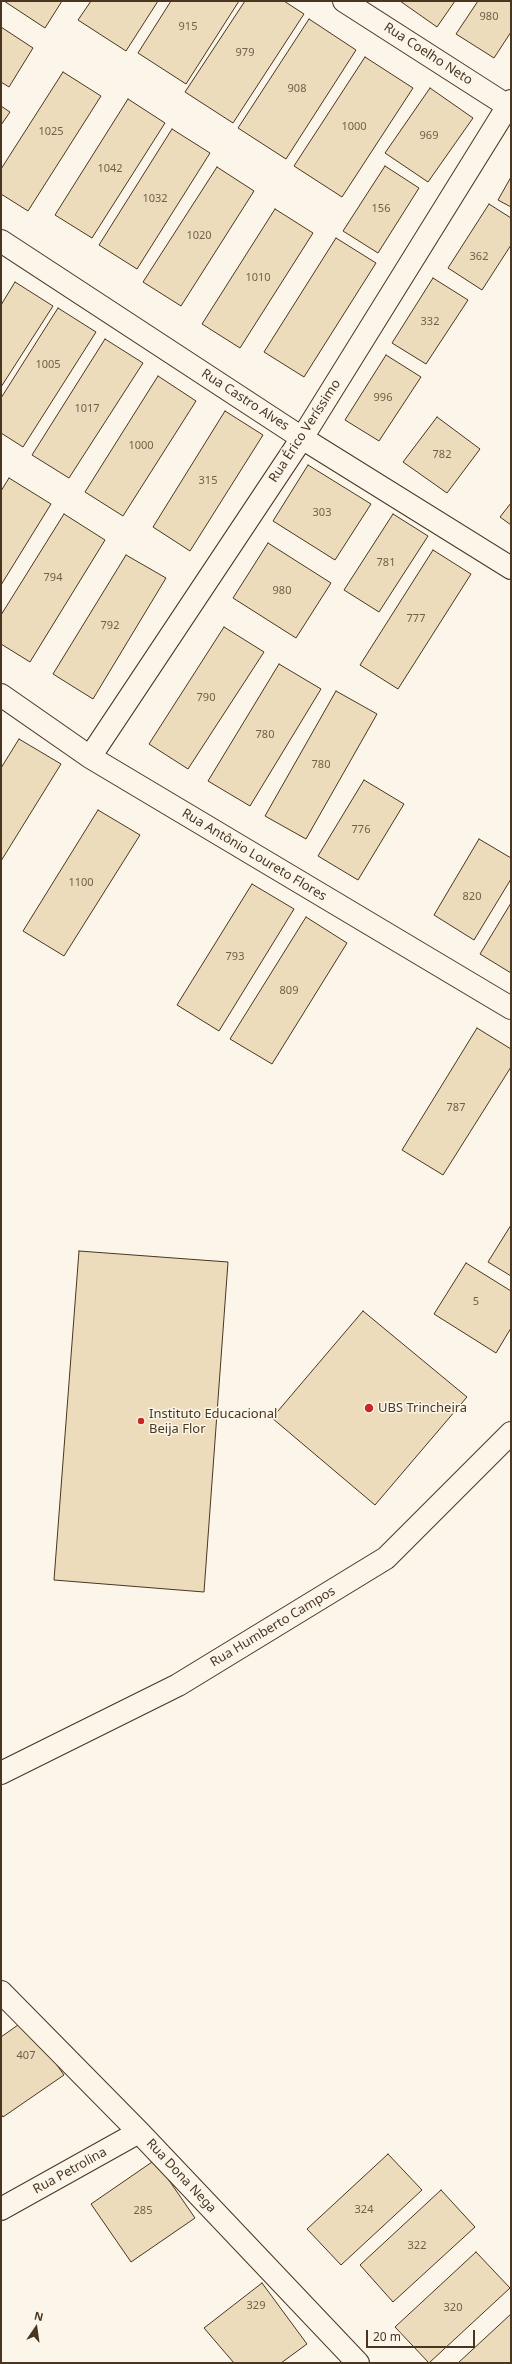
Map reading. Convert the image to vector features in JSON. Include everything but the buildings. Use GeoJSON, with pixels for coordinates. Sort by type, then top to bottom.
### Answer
{"type":"FeatureCollection","features":[{"type":"Feature","properties":{"kind":"street","name":"Rua Coelho Neto"},"geometry":{"type":"LineString","coordinates":[[344,1],[510,105]]}},
{"type":"Feature","properties":{"kind":"street","name":"Rua Érico Veríssimo"},"geometry":{"type":"LineString","coordinates":[[90,757],[302,438],[510,105]]}},
{"type":"Feature","properties":{"kind":"street","name":"Rua Castro Alves"},"geometry":{"type":"LineString","coordinates":[[1,241],[302,438],[511,568]]}},
{"type":"Feature","properties":{"kind":"street","name":"Rua Antônio Loureto Flores"},"geometry":{"type":"LineString","coordinates":[[1,695],[90,757],[511,1008]]}},
{"type":"Feature","properties":{"kind":"street","name":"Rua Humberto Campos"},"geometry":{"type":"LineString","coordinates":[[1,1773],[178,1685],[386,1558],[511,1434]]}},
{"type":"Feature","properties":{"kind":"street","name":"Rua Dona Nega"},"geometry":{"type":"LineString","coordinates":[[1,1992],[139,2132],[358,2363]]}},
{"type":"Feature","properties":{"kind":"street","name":"Rua Petrolina"},"geometry":{"type":"LineString","coordinates":[[1,2209],[139,2132]]}},
{"type":"Feature","properties":{"kind":"place","name":"UBS Trincheira"},"geometry":{"type":"Point","coordinates":[369,1408]}},
{"type":"Feature","properties":{"kind":"place","name":"Instituto Educacional Beija Flor"},"geometry":{"type":"Point","coordinates":[141,1421]}}]}
